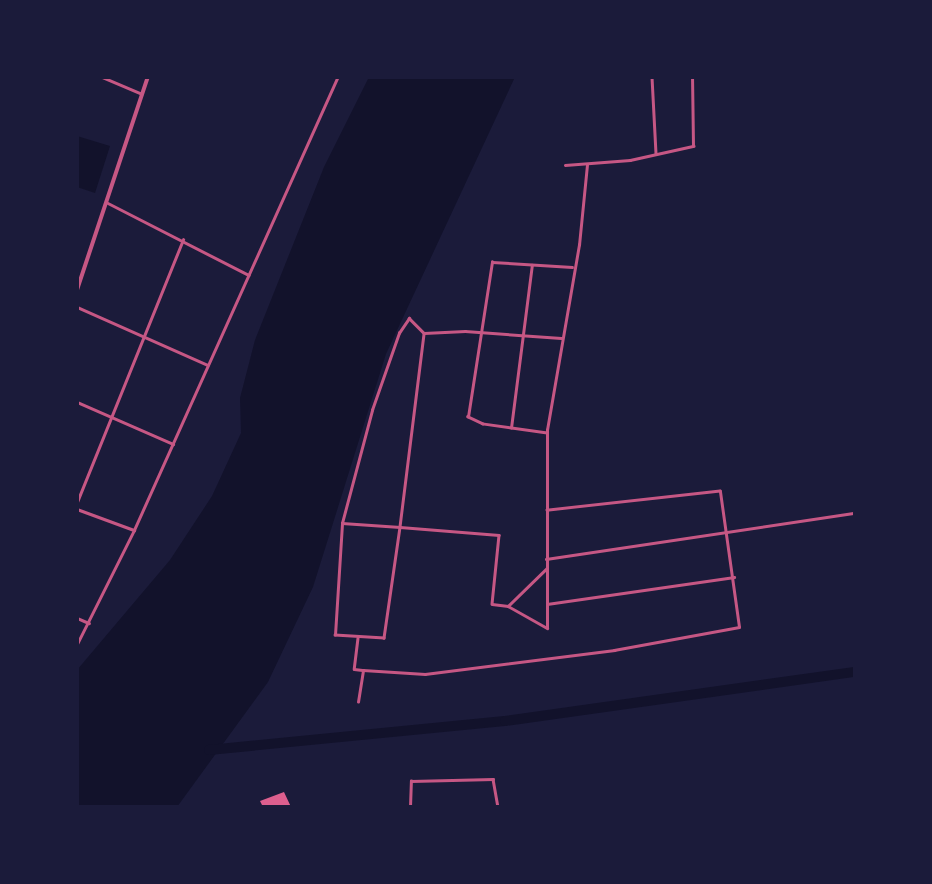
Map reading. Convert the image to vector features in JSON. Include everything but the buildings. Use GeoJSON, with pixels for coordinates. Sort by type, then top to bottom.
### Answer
{"type":"FeatureCollection","features":[{"type":"Feature","properties":{"kind":"street"},"geometry":{"type":"LineString","coordinates":[[102,77],[142,94]]}},
{"type":"Feature","properties":{"kind":"street"},"geometry":{"type":"LineString","coordinates":[[77,289],[148,77]]}},
{"type":"Feature","properties":{"kind":"street"},"geometry":{"type":"LineString","coordinates":[[77,644],[134,530],[338,77]]}},
{"type":"Feature","properties":{"kind":"street"},"geometry":{"type":"LineString","coordinates":[[652,77],[656,154]]}},
{"type":"Feature","properties":{"kind":"street"},"geometry":{"type":"LineString","coordinates":[[565,165],[587,165],[693,146],[692,77]]}},
{"type":"Feature","properties":{"kind":"street"},"geometry":{"type":"LineString","coordinates":[[342,523],[499,535],[492,604],[508,606],[547,628],[547,433],[587,165]]}},
{"type":"Feature","properties":{"kind":"street"},"geometry":{"type":"LineString","coordinates":[[108,203],[249,275]]}},
{"type":"Feature","properties":{"kind":"street"},"geometry":{"type":"LineString","coordinates":[[77,502],[183,240]]}},
{"type":"Feature","properties":{"kind":"street"},"geometry":{"type":"LineString","coordinates":[[547,433],[482,424],[468,416],[492,262],[572,267]]}},
{"type":"Feature","properties":{"kind":"street"},"geometry":{"type":"LineString","coordinates":[[510,428],[532,265]]}},
{"type":"Feature","properties":{"kind":"street"},"geometry":{"type":"LineString","coordinates":[[77,307],[208,365]]}},
{"type":"Feature","properties":{"kind":"street"},"geometry":{"type":"LineString","coordinates":[[424,333],[384,638],[335,635],[342,523],[372,410],[399,333],[409,318],[424,333],[481,332],[561,338]]}},
{"type":"Feature","properties":{"kind":"street"},"geometry":{"type":"LineString","coordinates":[[77,402],[173,444]]}},
{"type":"Feature","properties":{"kind":"street"},"geometry":{"type":"LineString","coordinates":[[358,638],[354,669],[425,674],[614,650],[739,626],[720,491],[547,510]]}},
{"type":"Feature","properties":{"kind":"street"},"geometry":{"type":"LineString","coordinates":[[77,509],[134,530]]}},
{"type":"Feature","properties":{"kind":"street"},"geometry":{"type":"LineString","coordinates":[[546,559],[855,513]]}},
{"type":"Feature","properties":{"kind":"street"},"geometry":{"type":"LineString","coordinates":[[508,606],[547,568]]}},
{"type":"Feature","properties":{"kind":"street"},"geometry":{"type":"LineString","coordinates":[[547,604],[734,577]]}},
{"type":"Feature","properties":{"kind":"street"},"geometry":{"type":"LineString","coordinates":[[77,618],[89,623]]}},
{"type":"Feature","properties":{"kind":"street"},"geometry":{"type":"LineString","coordinates":[[358,702],[363,670]]}},
{"type":"Feature","properties":{"kind":"street"},"geometry":{"type":"LineString","coordinates":[[410,807],[411,781],[493,779],[498,807]]}},
{"type":"Feature","properties":{"kind":"shaded area"},"geometry":{"type":"Polygon","coordinates":[[[369,77],[515,77],[386,354],[313,587],[268,682],[177,807],[77,807],[77,670],[170,560],[212,496],[241,433],[240,398],[255,340],[324,167],[369,77]]]}},
{"type":"Feature","properties":{"kind":"shaded area"},"geometry":{"type":"Polygon","coordinates":[[[77,136],[110,146],[95,193],[77,187],[77,136]]]}},
{"type":"Feature","properties":{"kind":"waterway"},"geometry":{"type":"LineString","coordinates":[[209,750],[505,721],[855,672]]}}]}
